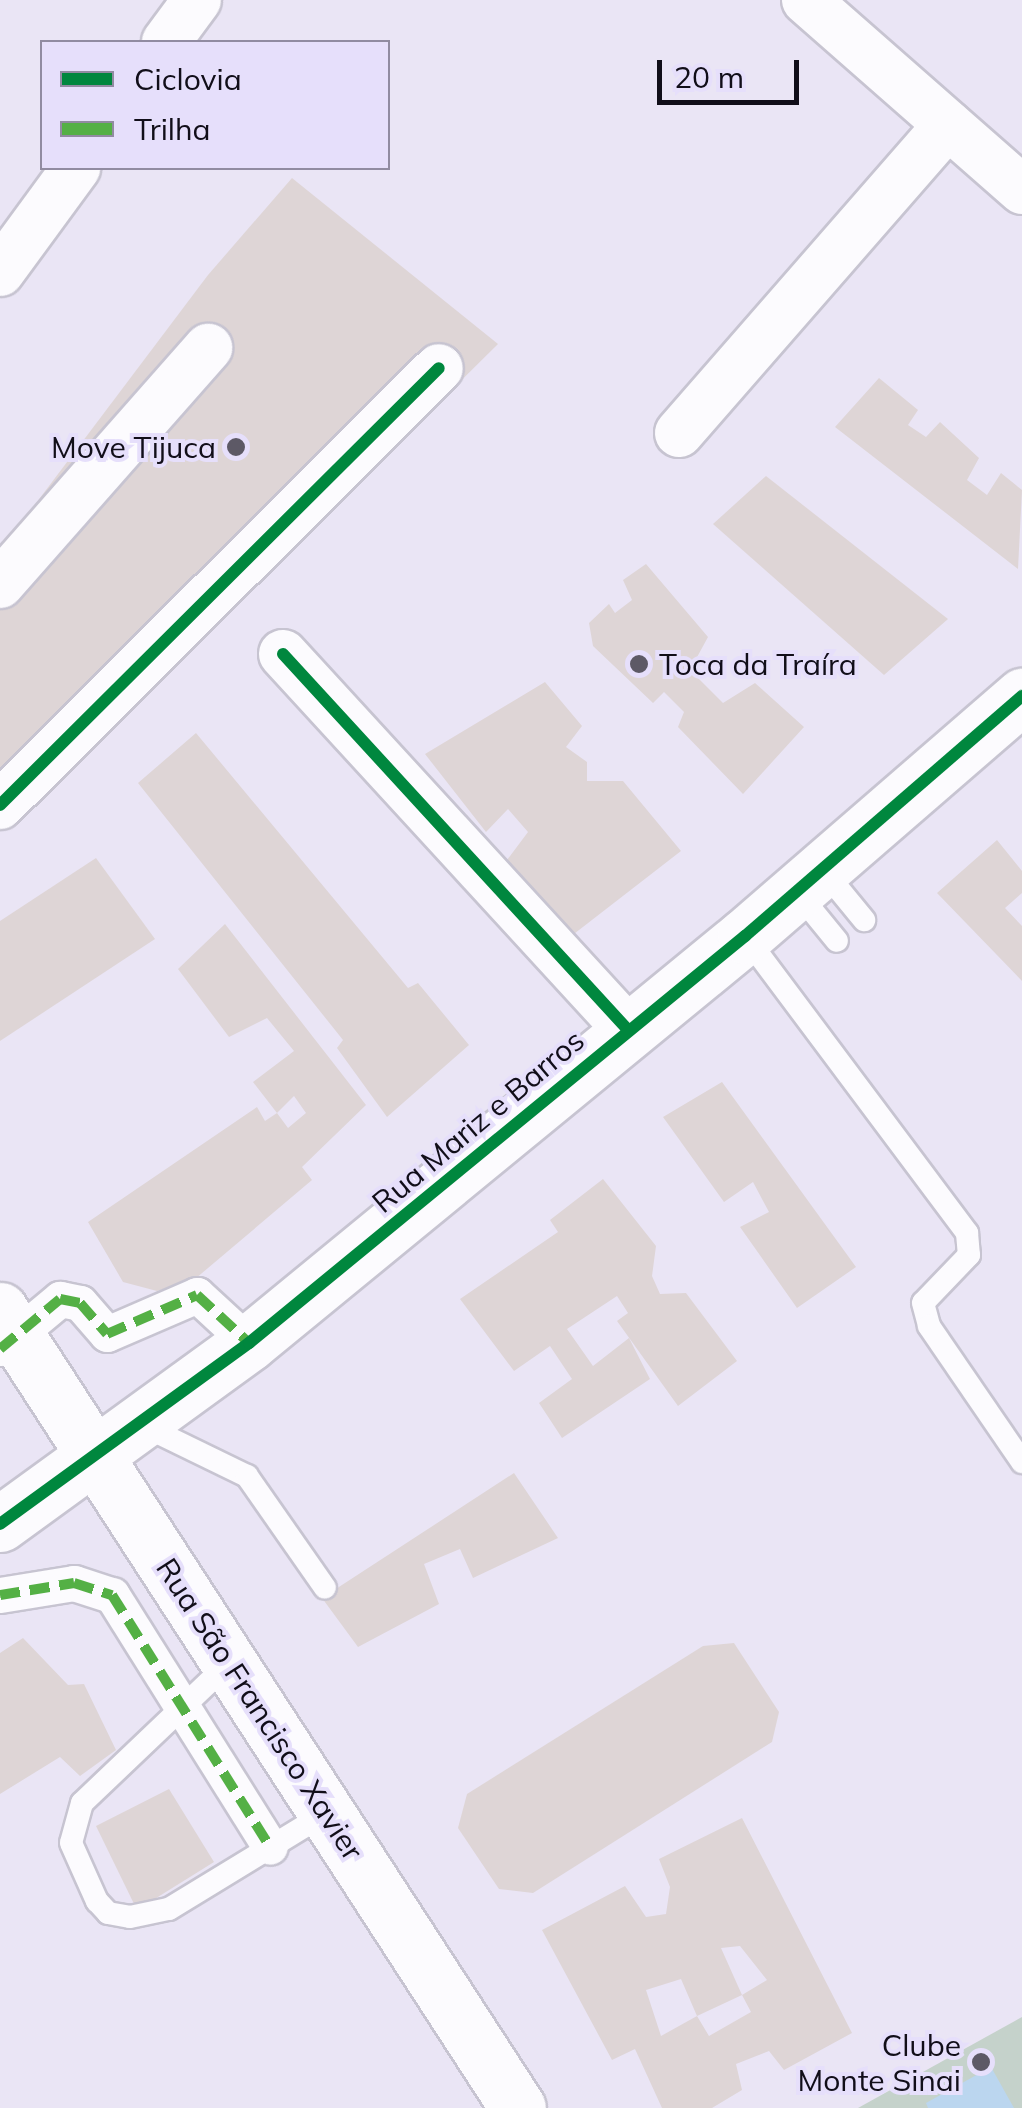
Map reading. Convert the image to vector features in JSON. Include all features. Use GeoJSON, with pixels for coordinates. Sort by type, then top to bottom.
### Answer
{"type":"FeatureCollection","features":[{"type":"Feature","properties":{"kind":"street"},"geometry":{"type":"LineString","coordinates":[[167,40],[197,0]]}},
{"type":"Feature","properties":{"kind":"street"},"geometry":{"type":"LineString","coordinates":[[806,0],[1022,190]]}},
{"type":"Feature","properties":{"kind":"street"},"geometry":{"type":"LineString","coordinates":[[679,434],[948,125]]}},
{"type":"Feature","properties":{"kind":"street"},"geometry":{"type":"LineString","coordinates":[[0,272],[75,170]]}},
{"type":"Feature","properties":{"kind":"street"},"geometry":{"type":"LineString","coordinates":[[0,584],[208,348]]}},
{"type":"Feature","properties":{"kind":"street"},"geometry":{"type":"LineString","coordinates":[[0,805],[439,368]]}},
{"type":"Feature","properties":{"kind":"street"},"geometry":{"type":"LineString","coordinates":[[283,654],[628,1030]]}},
{"type":"Feature","properties":{"kind":"street","name":"Rua Mariz e Barros"},"geometry":{"type":"LineString","coordinates":[[0,1524],[250,1343],[746,936],[1022,696]]}},
{"type":"Feature","properties":{"kind":"street"},"geometry":{"type":"LineString","coordinates":[[6,1332],[60,1299],[80,1303],[108,1334],[197,1294],[250,1343]]}},
{"type":"Feature","properties":{"kind":"street","name":"Rua São Francisco Xavier"},"geometry":{"type":"LineString","coordinates":[[6,1332],[230,1662],[518,2108]]}},
{"type":"Feature","properties":{"kind":"street"},"geometry":{"type":"LineString","coordinates":[[0,1595],[74,1583],[112,1595],[270,1846]]}},
{"type":"Feature","properties":{"kind":"lane"},"geometry":{"type":"LineString","coordinates":[[810,881],[864,920]]}},
{"type":"Feature","properties":{"kind":"lane"},"geometry":{"type":"LineString","coordinates":[[810,881],[837,941]]}},
{"type":"Feature","properties":{"kind":"lane"},"geometry":{"type":"LineString","coordinates":[[746,936],[967,1232],[969,1255],[924,1303],[929,1326],[1022,1462]]}},
{"type":"Feature","properties":{"kind":"lane"},"geometry":{"type":"LineString","coordinates":[[137,1422],[246,1476],[325,1588]]}},
{"type":"Feature","properties":{"kind":"lane"},"geometry":{"type":"LineString","coordinates":[[230,1662],[82,1803],[73,1822],[71,1842],[97,1900],[108,1913],[130,1917],[168,1909],[328,1812]]}},
{"type":"Feature","properties":{"kind":"shaded area","name":"Clube Monte Sinai"},"geometry":{"type":"Polygon","coordinates":[[[1022,2017],[1022,2108],[858,2108],[1022,2017]]]}},
{"type":"Feature","properties":{"kind":"water"},"geometry":{"type":"Polygon","coordinates":[[[991,2067],[1014,2108],[928,2108],[926,2103],[991,2067]]]}},
{"type":"Feature","properties":{"kind":"building","name":"Move Tijuca"},"geometry":{"type":"Polygon","coordinates":[[[292,178],[498,344],[90,748],[0,820],[0,551],[208,275],[292,178]]]}},
{"type":"Feature","properties":{"kind":"building"},"geometry":{"type":"Polygon","coordinates":[[[879,378],[918,410],[908,425],[926,437],[940,422],[979,458],[967,480],[987,495],[1001,473],[1022,490],[1018,569],[835,427],[879,378]]]}},
{"type":"Feature","properties":{"kind":"building"},"geometry":{"type":"Polygon","coordinates":[[[766,476],[948,619],[884,675],[713,524],[766,476]]]}},
{"type":"Feature","properties":{"kind":"building"},"geometry":{"type":"Polygon","coordinates":[[[646,564],[708,637],[690,670],[723,703],[755,683],[804,727],[743,794],[678,727],[684,712],[664,692],[653,703],[593,646],[589,623],[609,604],[615,613],[632,600],[623,580],[646,564]]]}},
{"type":"Feature","properties":{"kind":"building"},"geometry":{"type":"Polygon","coordinates":[[[545,682],[582,726],[566,747],[587,762],[587,781],[623,781],[681,851],[570,937],[507,860],[528,832],[508,809],[486,832],[425,754],[545,682]]]}},
{"type":"Feature","properties":{"kind":"building"},"geometry":{"type":"Polygon","coordinates":[[[196,733],[408,988],[418,983],[469,1045],[387,1117],[337,1048],[343,1040],[138,783],[196,733]]]}},
{"type":"Feature","properties":{"kind":"building"},"geometry":{"type":"Polygon","coordinates":[[[997,840],[1022,871],[1022,893],[1005,908],[1022,926],[1022,981],[937,893],[997,840]]]}},
{"type":"Feature","properties":{"kind":"building"},"geometry":{"type":"Polygon","coordinates":[[[96,858],[155,939],[0,1041],[0,921],[96,858]]]}},
{"type":"Feature","properties":{"kind":"building"},"geometry":{"type":"Polygon","coordinates":[[[225,924],[366,1105],[302,1167],[312,1180],[195,1279],[157,1291],[123,1282],[88,1222],[257,1107],[265,1121],[277,1113],[253,1082],[294,1051],[267,1018],[229,1037],[178,969],[225,924]],[[294,1096],[277,1113],[288,1128],[306,1113],[294,1096]]]}},
{"type":"Feature","properties":{"kind":"building"},"geometry":{"type":"Polygon","coordinates":[[[722,1082],[856,1267],[797,1308],[740,1227],[769,1212],[753,1182],[724,1202],[663,1117],[722,1082]]]}},
{"type":"Feature","properties":{"kind":"building"},"geometry":{"type":"Polygon","coordinates":[[[603,1179],[656,1246],[652,1276],[660,1294],[686,1293],[737,1361],[678,1406],[617,1321],[628,1313],[617,1296],[567,1329],[593,1366],[629,1338],[650,1379],[562,1438],[539,1403],[572,1379],[550,1346],[514,1371],[460,1299],[558,1232],[550,1220],[603,1179]]]}},
{"type":"Feature","properties":{"kind":"building"},"geometry":{"type":"Polygon","coordinates":[[[514,1473],[558,1538],[473,1578],[460,1549],[424,1564],[439,1604],[358,1647],[322,1598],[514,1473]]]}},
{"type":"Feature","properties":{"kind":"building"},"geometry":{"type":"Polygon","coordinates":[[[23,1638],[68,1685],[84,1684],[116,1750],[80,1776],[60,1757],[0,1794],[0,1653],[23,1638]]]}},
{"type":"Feature","properties":{"kind":"building"},"geometry":{"type":"Polygon","coordinates":[[[734,1643],[779,1712],[772,1742],[533,1893],[499,1889],[458,1828],[467,1794],[703,1646],[734,1643]]]}},
{"type":"Feature","properties":{"kind":"building"},"geometry":{"type":"Polygon","coordinates":[[[169,1789],[214,1862],[137,1910],[96,1826],[169,1789]]]}},
{"type":"Feature","properties":{"kind":"building"},"geometry":{"type":"Polygon","coordinates":[[[742,1818],[852,2033],[784,2070],[769,2051],[736,2064],[742,2090],[712,2108],[662,2108],[635,2049],[612,2060],[542,1930],[625,1886],[646,1917],[666,1914],[670,1887],[659,1859],[742,1818]],[[740,1946],[721,1948],[742,1995],[767,1980],[740,1946]],[[681,1979],[646,1990],[661,2036],[697,2016],[681,1979]],[[742,1995],[697,2016],[709,2036],[751,2012],[742,1995]]]}},
{"type":"Feature","properties":{"kind":"marked path"},"geometry":{"type":"LineString","coordinates":[[0,1349],[60,1299],[80,1303],[107,1334],[197,1295],[249,1343]]}},
{"type":"Feature","properties":{"kind":"marked path"},"geometry":{"type":"LineString","coordinates":[[0,1595],[74,1583],[112,1595],[270,1847]]}},
{"type":"Feature","properties":{"kind":"cycle path"},"geometry":{"type":"LineString","coordinates":[[0,805],[439,368]]}},
{"type":"Feature","properties":{"kind":"cycle path"},"geometry":{"type":"LineString","coordinates":[[283,654],[628,1030]]}},
{"type":"Feature","properties":{"kind":"cycle path"},"geometry":{"type":"LineString","coordinates":[[0,1524],[249,1343],[745,936],[1022,696]]}},
{"type":"Feature","properties":{"kind":"place","name":"Move Tijuca"},"geometry":{"type":"Point","coordinates":[236,447]}},
{"type":"Feature","properties":{"kind":"place","name":"Toca da Traíra"},"geometry":{"type":"Point","coordinates":[639,664]}},
{"type":"Feature","properties":{"kind":"place","name":"Clube Monte Sinai"},"geometry":{"type":"Point","coordinates":[981,2062]}}]}
